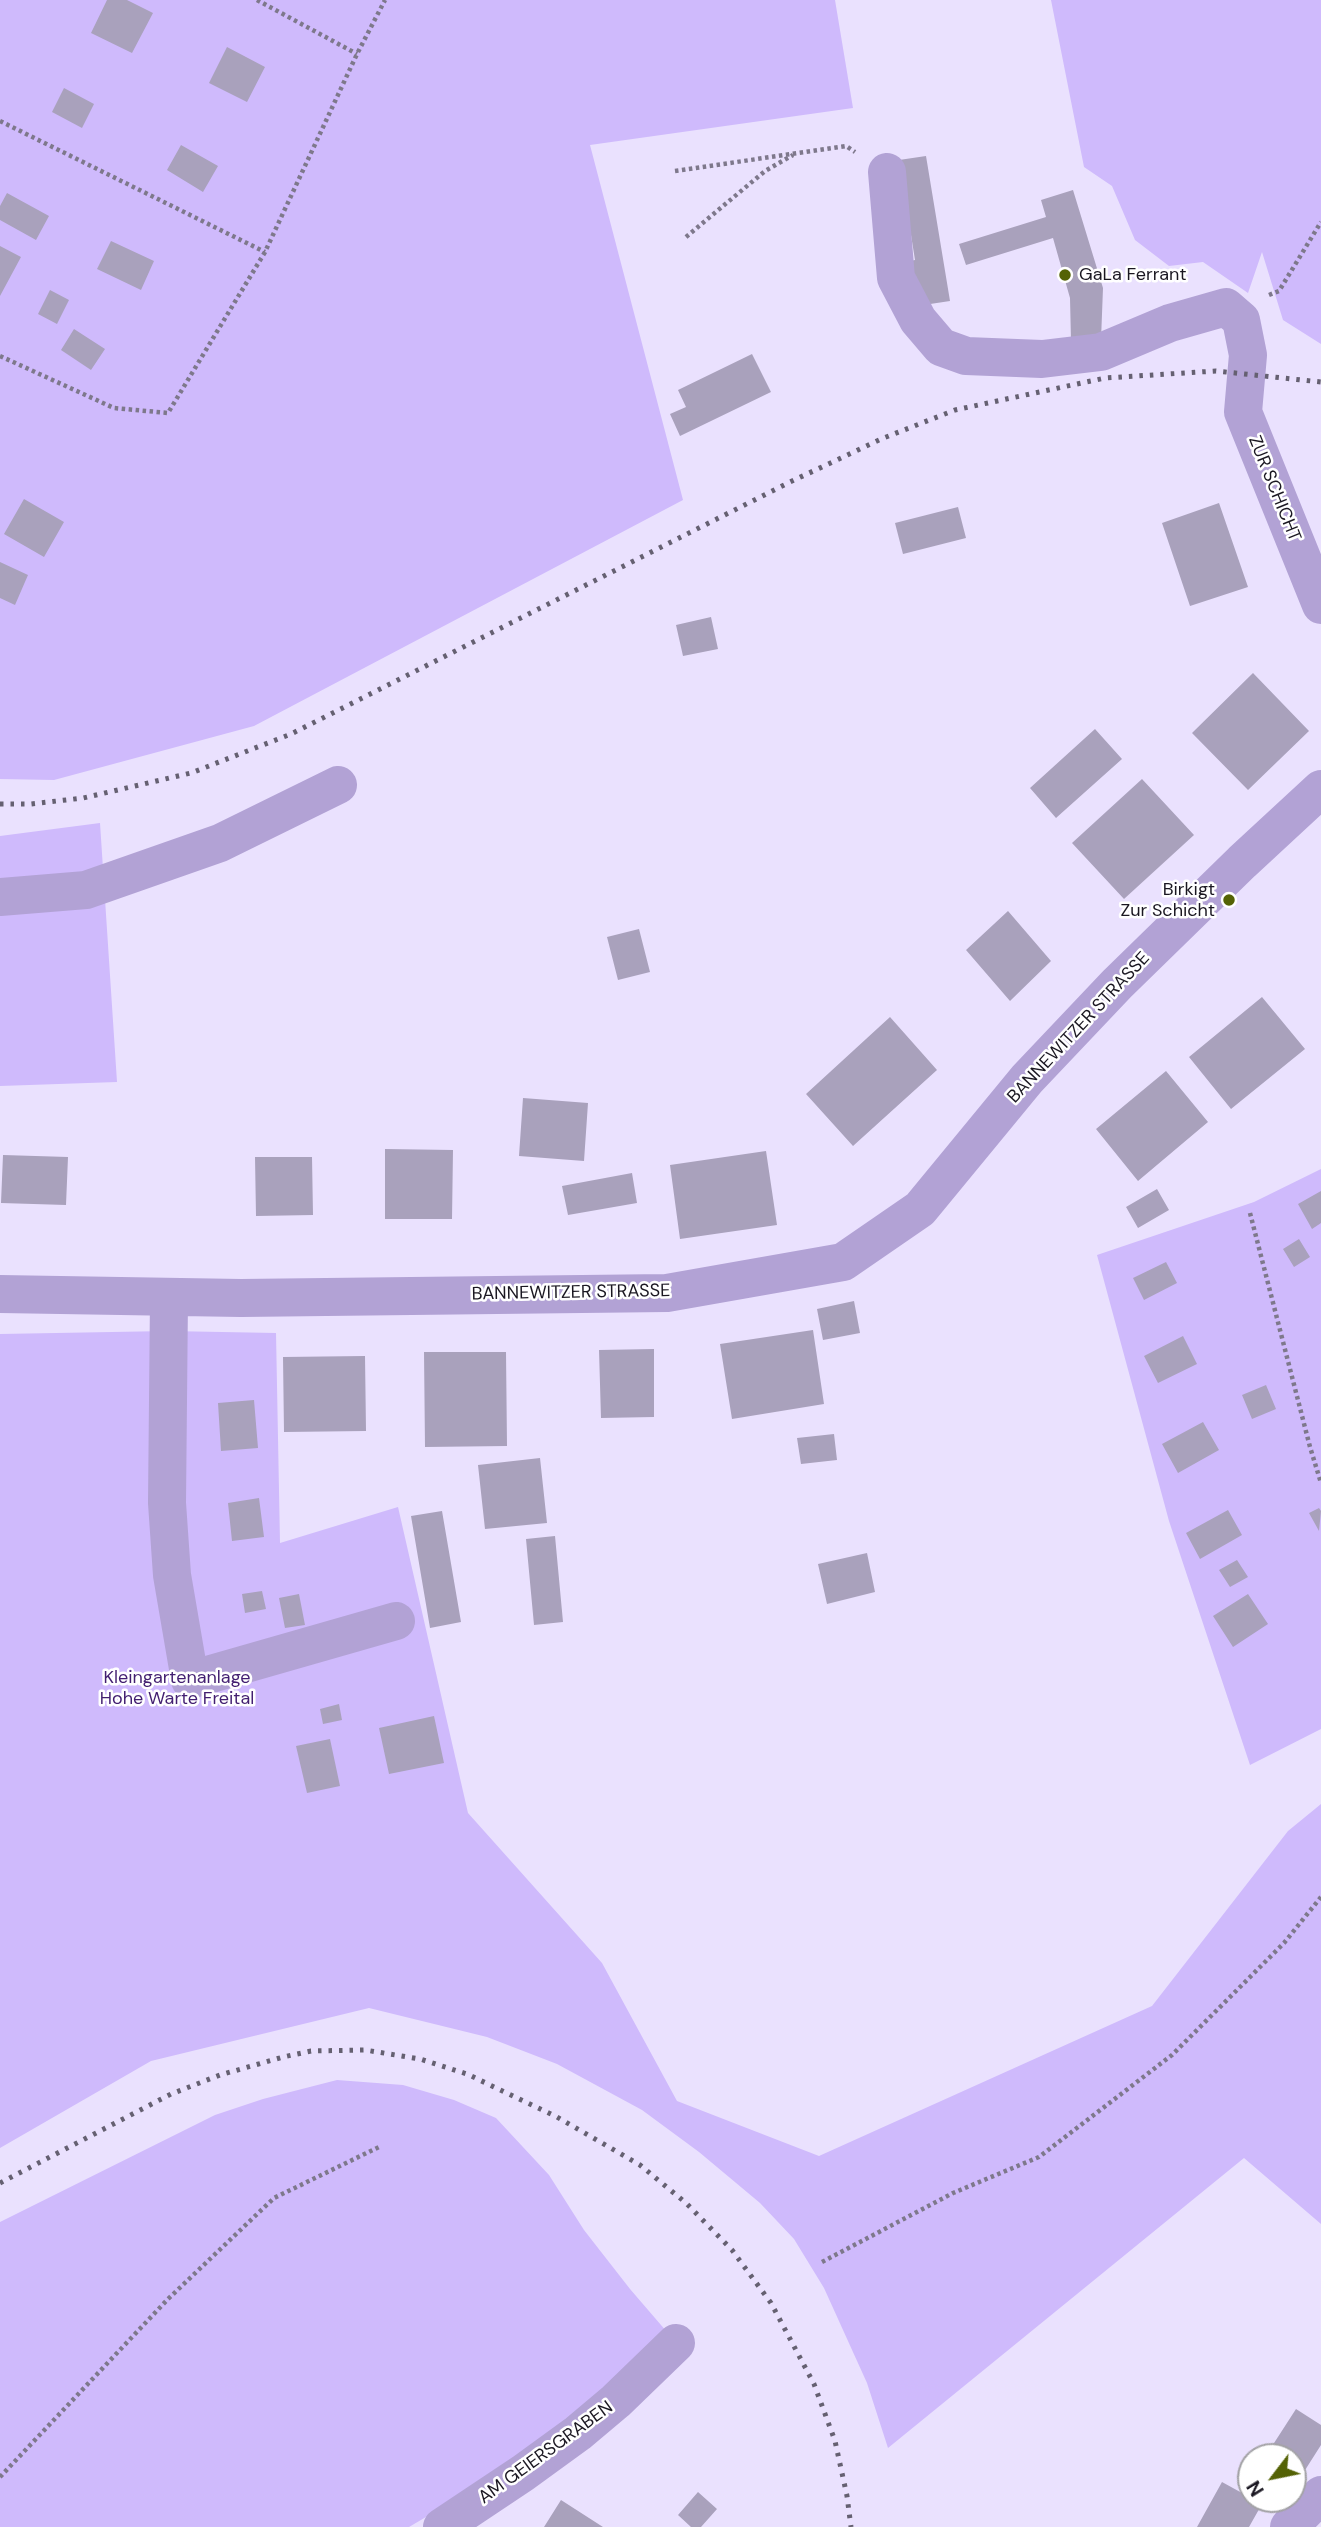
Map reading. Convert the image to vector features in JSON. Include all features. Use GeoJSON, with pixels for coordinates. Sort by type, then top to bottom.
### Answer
{"type":"FeatureCollection","features":[{"type":"Feature","properties":{"kind":"street"},"geometry":{"type":"LineString","coordinates":[[887,172],[896,278],[918,320],[941,347],[966,356],[1042,359],[1101,352],[1170,323],[1226,307],[1241,320]]}},
{"type":"Feature","properties":{"kind":"street","name":"ZUR SCHICHT"},"geometry":{"type":"LineString","coordinates":[[1241,320],[1248,355],[1243,412],[1321,605]]}},
{"type":"Feature","properties":{"kind":"street"},"geometry":{"type":"LineString","coordinates":[[0,897],[86,890],[220,843],[338,785]]}},
{"type":"Feature","properties":{"kind":"street","name":"BANNEWITZER STRASSE"},"geometry":{"type":"LineString","coordinates":[[0,1294],[169,1298],[667,1293],[843,1262],[920,1209],[1027,1079],[1108,994],[1233,869],[1321,789]]}},
{"type":"Feature","properties":{"kind":"street"},"geometry":{"type":"LineString","coordinates":[[169,1298],[167,1503],[172,1575],[190,1680],[396,1621]]}},
{"type":"Feature","properties":{"kind":"street","name":"AM GEIERSGRABEN"},"geometry":{"type":"LineString","coordinates":[[442,2527],[578,2433],[616,2402],[676,2343]]}},
{"type":"Feature","properties":{"kind":"street"},"geometry":{"type":"LineString","coordinates":[[1289,2527],[1321,2495]]}},
{"type":"Feature","properties":{"kind":"path"},"geometry":{"type":"LineString","coordinates":[[257,0],[357,54]]}},
{"type":"Feature","properties":{"kind":"path"},"geometry":{"type":"LineString","coordinates":[[0,356],[114,408],[169,413],[265,252],[357,54],[386,0]]}},
{"type":"Feature","properties":{"kind":"path"},"geometry":{"type":"LineString","coordinates":[[0,121],[265,252]]}},
{"type":"Feature","properties":{"kind":"path"},"geometry":{"type":"LineString","coordinates":[[674,171],[846,146],[887,172]]}},
{"type":"Feature","properties":{"kind":"path"},"geometry":{"type":"LineString","coordinates":[[685,237],[765,171],[797,153]]}},
{"type":"Feature","properties":{"kind":"path"},"geometry":{"type":"LineString","coordinates":[[1241,320],[1250,303],[1279,291],[1321,222]]}},
{"type":"Feature","properties":{"kind":"path"},"geometry":{"type":"LineString","coordinates":[[1250,1213],[1321,1483]]}},
{"type":"Feature","properties":{"kind":"path"},"geometry":{"type":"LineString","coordinates":[[822,2262],[953,2193],[1039,2157],[1171,2055],[1284,1943],[1321,1897]]}},
{"type":"Feature","properties":{"kind":"path"},"geometry":{"type":"LineString","coordinates":[[0,2477],[168,2300],[274,2198],[381,2146]]}},
{"type":"Feature","properties":{"kind":"green space"},"geometry":{"type":"Polygon","coordinates":[[[0,0],[835,0],[853,108],[590,145],[683,500],[254,726],[54,780],[0,779],[0,0]]]}},
{"type":"Feature","properties":{"kind":"green space"},"geometry":{"type":"Polygon","coordinates":[[[1051,0],[1321,0],[1321,344],[1283,320],[1262,252],[1248,293],[1203,262],[1169,266],[1135,240],[1112,186],[1084,167],[1051,0]]]}},
{"type":"Feature","properties":{"kind":"green space"},"geometry":{"type":"Polygon","coordinates":[[[100,823],[117,1082],[0,1086],[0,836],[100,823]]]}},
{"type":"Feature","properties":{"kind":"green space"},"geometry":{"type":"Polygon","coordinates":[[[1321,1169],[1321,1729],[1250,1765],[1169,1521],[1097,1255],[1254,1202],[1321,1169]]]}},
{"type":"Feature","properties":{"kind":"green space","name":"Kleingartenanlage Hohe Warte Freital"},"geometry":{"type":"Polygon","coordinates":[[[168,1331],[276,1333],[280,1543],[398,1507],[468,1813],[602,1963],[677,2101],[819,2156],[1152,2006],[1288,1831],[1321,1804],[1321,2224],[1244,2158],[888,2448],[867,2383],[824,2288],[794,2239],[760,2203],[699,2152],[642,2110],[557,2064],[487,2037],[369,2008],[151,2061],[0,2148],[0,1334],[168,1331]]]}},
{"type":"Feature","properties":{"kind":"green space"},"geometry":{"type":"Polygon","coordinates":[[[337,2080],[403,2085],[454,2100],[496,2118],[549,2175],[584,2230],[667,2332],[535,2453],[409,2527],[0,2527],[0,2222],[215,2115],[263,2099],[337,2080]]]}},
{"type":"Feature","properties":{"kind":"building"},"geometry":{"type":"Polygon","coordinates":[[[107,0],[127,0],[153,13],[132,53],[91,33],[107,0]]]}},
{"type":"Feature","properties":{"kind":"building"},"geometry":{"type":"Polygon","coordinates":[[[227,47],[265,67],[247,102],[209,83],[227,47]]]}},
{"type":"Feature","properties":{"kind":"building"},"geometry":{"type":"Polygon","coordinates":[[[64,88],[94,104],[82,128],[52,112],[64,88]]]}},
{"type":"Feature","properties":{"kind":"building"},"geometry":{"type":"Polygon","coordinates":[[[181,145],[218,166],[203,192],[167,170],[181,145]]]}},
{"type":"Feature","properties":{"kind":"building"},"geometry":{"type":"Polygon","coordinates":[[[926,156],[950,301],[917,306],[910,261],[915,260],[899,160],[926,156]]]}},
{"type":"Feature","properties":{"kind":"building"},"geometry":{"type":"Polygon","coordinates":[[[1073,190],[1103,288],[1101,340],[1071,341],[1070,298],[1053,238],[966,265],[959,244],[1046,217],[1041,200],[1073,190]]]}},
{"type":"Feature","properties":{"kind":"building"},"geometry":{"type":"Polygon","coordinates":[[[7,193],[49,216],[36,240],[0,220],[0,206],[7,193]]]}},
{"type":"Feature","properties":{"kind":"building"},"geometry":{"type":"Polygon","coordinates":[[[111,241],[154,261],[141,290],[97,269],[111,241]]]}},
{"type":"Feature","properties":{"kind":"building"},"geometry":{"type":"Polygon","coordinates":[[[0,246],[21,257],[0,296],[0,246]]]}},
{"type":"Feature","properties":{"kind":"building"},"geometry":{"type":"Polygon","coordinates":[[[50,290],[69,300],[57,324],[38,314],[50,290]]]}},
{"type":"Feature","properties":{"kind":"building"},"geometry":{"type":"Polygon","coordinates":[[[74,329],[105,349],[91,370],[61,350],[74,329]]]}},
{"type":"Feature","properties":{"kind":"building"},"geometry":{"type":"Polygon","coordinates":[[[752,354],[771,392],[680,436],[670,414],[686,407],[678,390],[752,354]]]}},
{"type":"Feature","properties":{"kind":"building"},"geometry":{"type":"Polygon","coordinates":[[[24,499],[64,522],[44,557],[4,534],[24,499]]]}},
{"type":"Feature","properties":{"kind":"building"},"geometry":{"type":"Polygon","coordinates":[[[1219,503],[1248,587],[1190,606],[1162,523],[1219,503]]]}},
{"type":"Feature","properties":{"kind":"building"},"geometry":{"type":"Polygon","coordinates":[[[958,507],[966,538],[903,554],[895,523],[958,507]]]}},
{"type":"Feature","properties":{"kind":"building"},"geometry":{"type":"Polygon","coordinates":[[[0,562],[28,575],[15,605],[0,598],[0,562]]]}},
{"type":"Feature","properties":{"kind":"building"},"geometry":{"type":"Polygon","coordinates":[[[711,617],[718,649],[683,656],[676,625],[711,617]]]}},
{"type":"Feature","properties":{"kind":"building"},"geometry":{"type":"Polygon","coordinates":[[[1253,673],[1309,731],[1248,790],[1192,733],[1253,673]]]}},
{"type":"Feature","properties":{"kind":"building"},"geometry":{"type":"Polygon","coordinates":[[[1095,729],[1122,759],[1056,818],[1030,788],[1095,729]]]}},
{"type":"Feature","properties":{"kind":"building"},"geometry":{"type":"Polygon","coordinates":[[[1142,779],[1194,835],[1124,899],[1072,843],[1142,779]]]}},
{"type":"Feature","properties":{"kind":"building"},"geometry":{"type":"Polygon","coordinates":[[[1008,911],[1051,961],[1010,1001],[966,950],[1008,911]]]}},
{"type":"Feature","properties":{"kind":"building"},"geometry":{"type":"Polygon","coordinates":[[[639,929],[650,972],[618,980],[607,937],[639,929]]]}},
{"type":"Feature","properties":{"kind":"building"},"geometry":{"type":"Polygon","coordinates":[[[1262,997],[1305,1049],[1231,1109],[1189,1057],[1262,997]]]}},
{"type":"Feature","properties":{"kind":"building"},"geometry":{"type":"Polygon","coordinates":[[[890,1017],[937,1070],[853,1146],[806,1094],[890,1017]]]}},
{"type":"Feature","properties":{"kind":"building"},"geometry":{"type":"Polygon","coordinates":[[[1166,1071],[1208,1122],[1138,1181],[1096,1129],[1166,1071]]]}},
{"type":"Feature","properties":{"kind":"building"},"geometry":{"type":"Polygon","coordinates":[[[523,1098],[588,1103],[584,1161],[519,1156],[523,1098]]]}},
{"type":"Feature","properties":{"kind":"building"},"geometry":{"type":"Polygon","coordinates":[[[385,1149],[453,1150],[452,1219],[385,1219],[385,1149]]]}},
{"type":"Feature","properties":{"kind":"building"},"geometry":{"type":"Polygon","coordinates":[[[766,1151],[777,1225],[680,1239],[670,1165],[766,1151]]]}},
{"type":"Feature","properties":{"kind":"building"},"geometry":{"type":"Polygon","coordinates":[[[3,1155],[68,1157],[66,1205],[1,1203],[3,1155]]]}},
{"type":"Feature","properties":{"kind":"building"},"geometry":{"type":"Polygon","coordinates":[[[255,1157],[312,1157],[313,1215],[256,1216],[255,1157]]]}},
{"type":"Feature","properties":{"kind":"building"},"geometry":{"type":"Polygon","coordinates":[[[632,1173],[637,1203],[568,1215],[562,1186],[632,1173]]]}},
{"type":"Feature","properties":{"kind":"building"},"geometry":{"type":"Polygon","coordinates":[[[1157,1189],[1169,1210],[1138,1228],[1126,1207],[1157,1189]]]}},
{"type":"Feature","properties":{"kind":"building"},"geometry":{"type":"Polygon","coordinates":[[[1321,1191],[1321,1223],[1312,1229],[1298,1204],[1321,1191]]]}},
{"type":"Feature","properties":{"kind":"building"},"geometry":{"type":"Polygon","coordinates":[[[1299,1239],[1310,1257],[1294,1267],[1283,1249],[1299,1239]]]}},
{"type":"Feature","properties":{"kind":"building"},"geometry":{"type":"Polygon","coordinates":[[[1166,1262],[1177,1283],[1144,1300],[1133,1278],[1166,1262]]]}},
{"type":"Feature","properties":{"kind":"building"},"geometry":{"type":"Polygon","coordinates":[[[854,1301],[860,1333],[823,1340],[817,1309],[854,1301]]]}},
{"type":"Feature","properties":{"kind":"building"},"geometry":{"type":"Polygon","coordinates":[[[813,1330],[824,1404],[732,1419],[720,1344],[813,1330]]]}},
{"type":"Feature","properties":{"kind":"building"},"geometry":{"type":"Polygon","coordinates":[[[1183,1336],[1197,1364],[1158,1383],[1144,1356],[1183,1336]]]}},
{"type":"Feature","properties":{"kind":"building"},"geometry":{"type":"Polygon","coordinates":[[[654,1349],[654,1417],[601,1418],[599,1350],[654,1349]]]}},
{"type":"Feature","properties":{"kind":"building"},"geometry":{"type":"Polygon","coordinates":[[[424,1352],[506,1352],[507,1446],[425,1447],[424,1352]]]}},
{"type":"Feature","properties":{"kind":"building"},"geometry":{"type":"Polygon","coordinates":[[[365,1356],[366,1431],[284,1432],[283,1357],[365,1356]]]}},
{"type":"Feature","properties":{"kind":"building"},"geometry":{"type":"Polygon","coordinates":[[[1266,1385],[1276,1409],[1252,1419],[1242,1395],[1266,1385]]]}},
{"type":"Feature","properties":{"kind":"building"},"geometry":{"type":"Polygon","coordinates":[[[254,1400],[258,1448],[221,1451],[218,1403],[254,1400]]]}},
{"type":"Feature","properties":{"kind":"building"},"geometry":{"type":"Polygon","coordinates":[[[1203,1422],[1219,1450],[1178,1473],[1162,1444],[1203,1422]]]}},
{"type":"Feature","properties":{"kind":"building"},"geometry":{"type":"Polygon","coordinates":[[[834,1434],[837,1460],[801,1464],[797,1438],[834,1434]]]}},
{"type":"Feature","properties":{"kind":"building"},"geometry":{"type":"Polygon","coordinates":[[[540,1458],[547,1523],[485,1529],[478,1465],[540,1458]]]}},
{"type":"Feature","properties":{"kind":"building"},"geometry":{"type":"Polygon","coordinates":[[[259,1498],[264,1537],[232,1541],[228,1503],[259,1498]]]}},
{"type":"Feature","properties":{"kind":"building"},"geometry":{"type":"Polygon","coordinates":[[[1319,1508],[1321,1511],[1319,1531],[1309,1513],[1319,1508]]]}},
{"type":"Feature","properties":{"kind":"building"},"geometry":{"type":"Polygon","coordinates":[[[1228,1510],[1242,1535],[1200,1559],[1186,1533],[1228,1510]]]}},
{"type":"Feature","properties":{"kind":"building"},"geometry":{"type":"Polygon","coordinates":[[[442,1511],[461,1622],[430,1628],[411,1516],[442,1511]]]}},
{"type":"Feature","properties":{"kind":"building"},"geometry":{"type":"Polygon","coordinates":[[[555,1536],[563,1622],[534,1625],[526,1539],[555,1536]]]}},
{"type":"Feature","properties":{"kind":"building"},"geometry":{"type":"Polygon","coordinates":[[[867,1553],[875,1592],[827,1604],[818,1564],[867,1553]]]}},
{"type":"Feature","properties":{"kind":"building"},"geometry":{"type":"Polygon","coordinates":[[[1237,1560],[1248,1577],[1230,1587],[1219,1570],[1237,1560]]]}},
{"type":"Feature","properties":{"kind":"building"},"geometry":{"type":"Polygon","coordinates":[[[262,1591],[266,1609],[245,1613],[242,1594],[262,1591]]]}},
{"type":"Feature","properties":{"kind":"building"},"geometry":{"type":"Polygon","coordinates":[[[299,1594],[305,1625],[285,1628],[279,1598],[299,1594]]]}},
{"type":"Feature","properties":{"kind":"building"},"geometry":{"type":"Polygon","coordinates":[[[1248,1594],[1268,1624],[1233,1647],[1213,1616],[1248,1594]]]}},
{"type":"Feature","properties":{"kind":"building"},"geometry":{"type":"Polygon","coordinates":[[[339,1704],[342,1720],[323,1724],[320,1709],[339,1704]]]}},
{"type":"Feature","properties":{"kind":"building"},"geometry":{"type":"Polygon","coordinates":[[[434,1716],[444,1763],[389,1774],[379,1728],[434,1716]]]}},
{"type":"Feature","properties":{"kind":"building"},"geometry":{"type":"Polygon","coordinates":[[[330,1739],[340,1786],[307,1793],[296,1746],[330,1739]]]}},
{"type":"Feature","properties":{"kind":"building"},"geometry":{"type":"Polygon","coordinates":[[[1296,2409],[1321,2425],[1321,2445],[1307,2467],[1307,2443],[1274,2443],[1296,2409]]]}},
{"type":"Feature","properties":{"kind":"building"},"geometry":{"type":"Polygon","coordinates":[[[1222,2482],[1237,2490],[1237,2513],[1257,2513],[1249,2527],[1197,2527],[1222,2482]]]}},
{"type":"Feature","properties":{"kind":"building"},"geometry":{"type":"Polygon","coordinates":[[[698,2492],[717,2509],[701,2527],[691,2527],[678,2515],[698,2492]]]}},
{"type":"Feature","properties":{"kind":"building"},"geometry":{"type":"Polygon","coordinates":[[[561,2500],[603,2527],[544,2527],[561,2500]]]}},
{"type":"Feature","properties":{"kind":"railway"},"geometry":{"type":"LineString","coordinates":[[0,804],[31,804],[83,798],[191,773],[291,734],[788,483],[881,439],[955,410],[1105,378],[1216,371],[1321,382]]}},
{"type":"Feature","properties":{"kind":"railway"},"geometry":{"type":"LineString","coordinates":[[0,2183],[171,2094],[220,2075],[283,2057],[311,2051],[365,2050],[420,2059],[467,2074],[557,2117],[640,2165],[686,2203],[732,2250],[771,2303],[814,2384],[835,2441],[851,2527]]}},
{"type":"Feature","properties":{"kind":"place","name":"GaLa Ferrant"},"geometry":{"type":"Point","coordinates":[1065,275]}},
{"type":"Feature","properties":{"kind":"place","name":"Birkigt Zur Schicht"},"geometry":{"type":"Point","coordinates":[1229,900]}}]}
